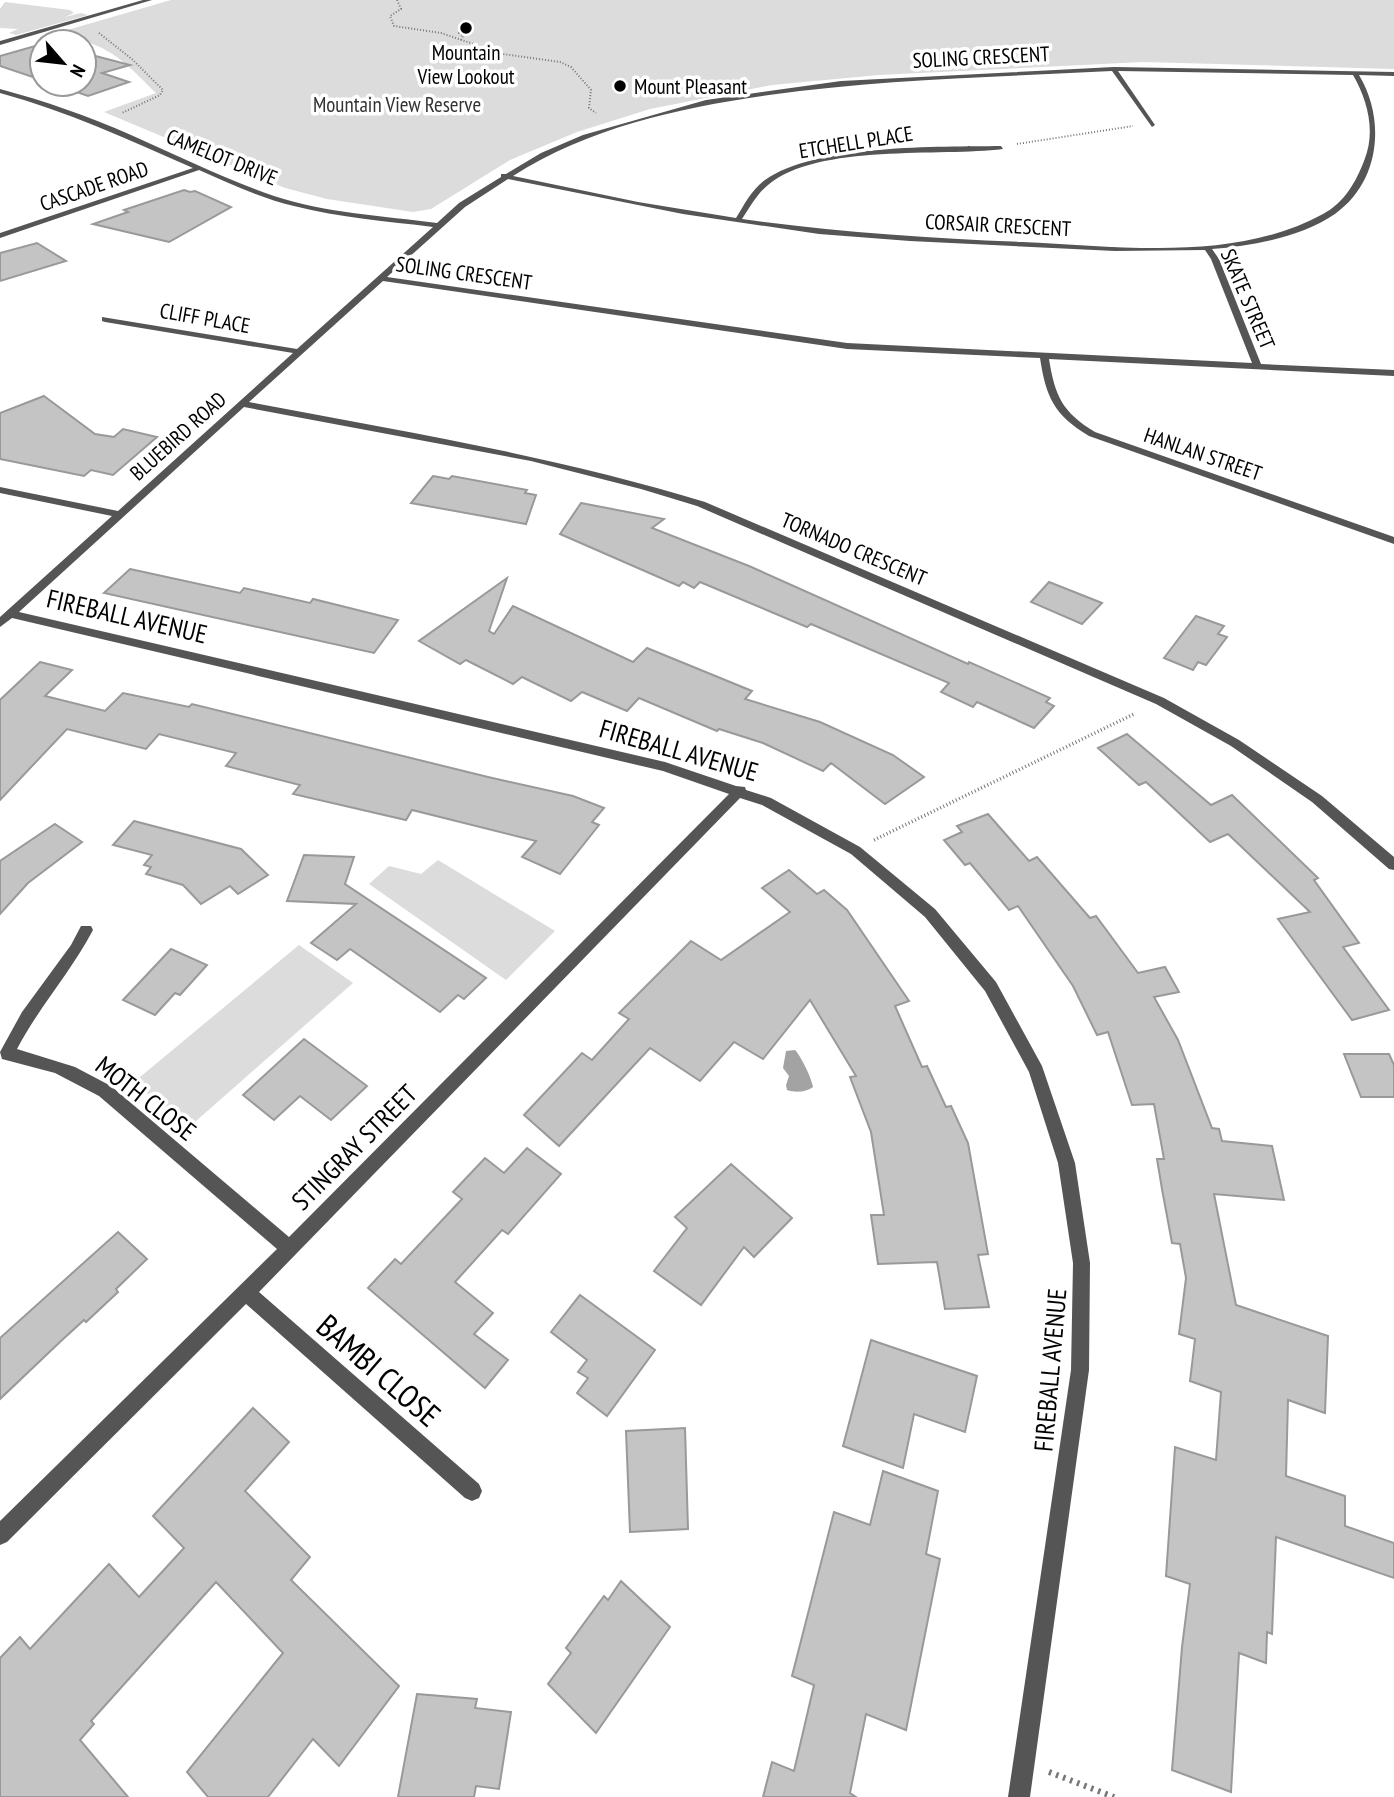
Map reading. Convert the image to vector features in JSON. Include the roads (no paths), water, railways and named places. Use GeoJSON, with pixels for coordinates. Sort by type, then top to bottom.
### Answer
{"type":"FeatureCollection","features":[{"type":"Feature","properties":{"kind":"street"},"geometry":{"type":"LineString","coordinates":[[0,43],[149,0]]}},
{"type":"Feature","properties":{"kind":"street"},"geometry":{"type":"LineString","coordinates":[[1114,69],[1152,125]]}},
{"type":"Feature","properties":{"kind":"street","name":"SOLING CRESCENT"},"geometry":{"type":"LineString","coordinates":[[381,278],[463,205],[504,176],[543,154],[622,124],[706,102],[797,88],[903,78],[1114,69],[1394,74]]}},
{"type":"Feature","properties":{"kind":"street","name":"CORSAIR CRESCENT"},"geometry":{"type":"LineString","coordinates":[[504,176],[616,202],[738,220],[895,238],[1135,249],[1207,247],[1265,238],[1302,227],[1334,211],[1351,196],[1372,153],[1374,140],[1368,97],[1355,73]]}},
{"type":"Feature","properties":{"kind":"street","name":"CAMELOT DRIVE"},"geometry":{"type":"LineString","coordinates":[[0,91],[62,107],[254,191],[316,208],[439,226]]}},
{"type":"Feature","properties":{"kind":"street","name":"ETCHELL PLACE"},"geometry":{"type":"LineString","coordinates":[[738,220],[766,183],[804,166],[897,152],[1001,148]]}},
{"type":"Feature","properties":{"kind":"street","name":"CASCADE ROAD"},"geometry":{"type":"LineString","coordinates":[[0,236],[199,168]]}},
{"type":"Feature","properties":{"kind":"street","name":"SKATE STREET"},"geometry":{"type":"LineString","coordinates":[[1207,247],[1257,365]]}},
{"type":"Feature","properties":{"kind":"street","name":"SOLING CRESCENT"},"geometry":{"type":"LineString","coordinates":[[381,278],[826,344],[1394,373]]}},
{"type":"Feature","properties":{"kind":"street","name":"BLUEBIRD ROAD"},"geometry":{"type":"LineString","coordinates":[[5,619],[381,278]]}},
{"type":"Feature","properties":{"kind":"street","name":"CLIFF PLACE"},"geometry":{"type":"LineString","coordinates":[[105,319],[300,352]]}},
{"type":"Feature","properties":{"kind":"street","name":"HANLAN STREET"},"geometry":{"type":"LineString","coordinates":[[1044,357],[1054,402],[1072,422],[1092,434],[1394,541]]}},
{"type":"Feature","properties":{"kind":"street","name":"TORNADO CRESCENT"},"geometry":{"type":"LineString","coordinates":[[242,404],[559,464],[636,483],[701,504],[1160,701],[1235,743],[1306,792],[1392,859]]}},
{"type":"Feature","properties":{"kind":"street"},"geometry":{"type":"LineString","coordinates":[[0,490],[120,514]]}},
{"type":"Feature","properties":{"kind":"street","name":"FIREBALL AVENUE"},"geometry":{"type":"LineString","coordinates":[[5,619],[665,767],[740,790],[796,816],[853,850],[895,882],[931,915],[972,961],[994,991],[1034,1062],[1047,1095],[1070,1171],[1083,1256],[1084,1328],[1080,1370],[1019,1797]]}},
{"type":"Feature","properties":{"kind":"street","name":"STINGRAY STREET"},"geometry":{"type":"LineString","coordinates":[[0,1535],[246,1292],[740,790]]}},
{"type":"Feature","properties":{"kind":"street","name":"MOTH CLOSE"},"geometry":{"type":"LineString","coordinates":[[86,930],[76,949],[27,1016],[6,1054],[61,1067],[83,1076],[105,1091],[289,1248]]}},
{"type":"Feature","properties":{"kind":"street","name":"BAMBI CLOSE"},"geometry":{"type":"LineString","coordinates":[[246,1292],[472,1491]]}},
{"type":"Feature","properties":{"kind":"place","name":"Mountain View Lookout"},"geometry":{"type":"Point","coordinates":[466,28]}},
{"type":"Feature","properties":{"kind":"place","name":"Mount Pleasant"},"geometry":{"type":"Point","coordinates":[620,86]}},
{"type":"Feature","properties":{"kind":"park label","name":"Mountain View Reserve"},"geometry":{"type":"Point","coordinates":[397,104]}}]}
